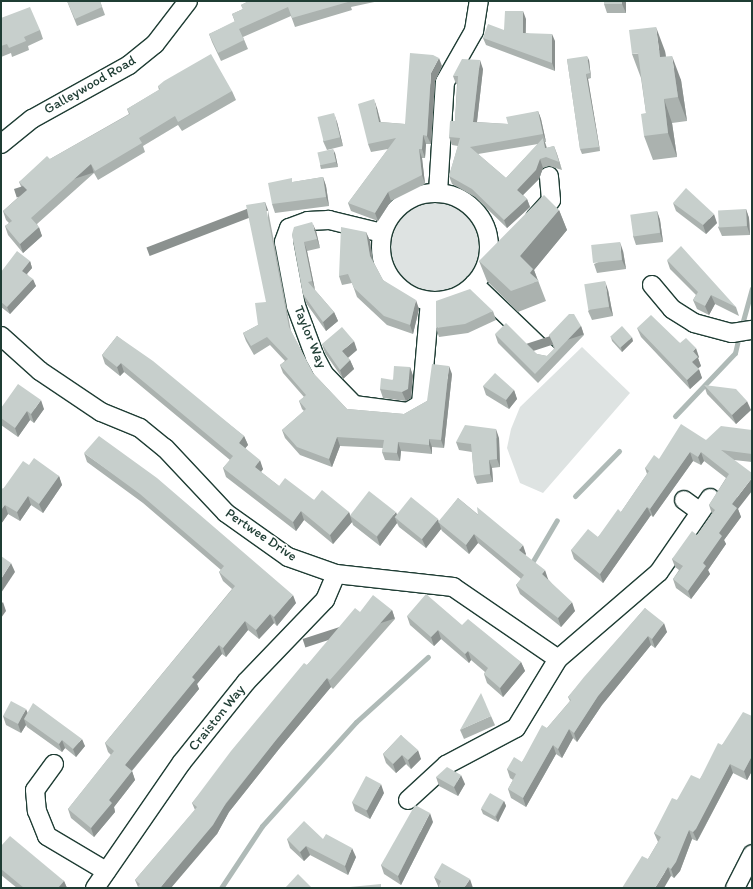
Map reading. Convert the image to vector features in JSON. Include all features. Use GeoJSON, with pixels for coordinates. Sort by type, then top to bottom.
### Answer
{"type":"FeatureCollection","features":[{"type":"Feature","properties":{"kind":"street","name":"Galleywood Road"},"geometry":{"type":"LineString","coordinates":[[1,144],[32,118],[129,65],[155,44],[188,1]]}},
{"type":"Feature","properties":{"kind":"street"},"geometry":{"type":"LineString","coordinates":[[438,192],[445,82],[474,31],[479,1]]}},
{"type":"Feature","properties":{"kind":"street"},"geometry":{"type":"LineString","coordinates":[[489,241],[515,236],[551,200],[549,176]]}},
{"type":"Feature","properties":{"kind":"street"},"geometry":{"type":"LineString","coordinates":[[438,192],[466,202],[485,226],[489,241],[483,271],[474,284],[446,300],[430,301],[412,296],[392,280],[380,252],[382,233],[389,216],[402,203],[419,195],[438,192]]}},
{"type":"Feature","properties":{"kind":"street","name":"Taylor Way"},"geometry":{"type":"LineString","coordinates":[[382,233],[329,220],[308,221],[289,228],[284,242],[296,306],[315,357],[324,374],[354,405],[408,412],[421,404],[430,301]]}},
{"type":"Feature","properties":{"kind":"street"},"geometry":{"type":"LineString","coordinates":[[474,284],[548,355]]}},
{"type":"Feature","properties":{"kind":"street"},"geometry":{"type":"LineString","coordinates":[[656,298],[694,323],[744,331]]}},
{"type":"Feature","properties":{"kind":"street","name":"Pertwee Drive"},"geometry":{"type":"LineString","coordinates":[[1,336],[46,375],[102,412],[145,432],[165,448],[226,513],[288,557],[336,574],[453,586],[558,659]]}},
{"type":"Feature","properties":{"kind":"street"},"geometry":{"type":"LineString","coordinates":[[408,800],[446,765],[516,728],[558,659],[659,572],[704,504],[684,500]]}},
{"type":"Feature","properties":{"kind":"street","name":"Craiston Way"},"geometry":{"type":"LineString","coordinates":[[95,888],[182,762],[246,682],[325,600],[336,574]]}},
{"type":"Feature","properties":{"kind":"street"},"geometry":{"type":"LineString","coordinates":[[54,764],[35,790],[37,811],[47,836],[106,871]]}},
{"type":"Feature","properties":{"kind":"street"},"geometry":{"type":"LineString","coordinates":[[735,888],[752,854]]}},
{"type":"Feature","properties":{"kind":"shaded area"},"geometry":{"type":"Polygon","coordinates":[[[426,201],[444,201],[460,208],[473,221],[480,237],[480,255],[473,271],[460,284],[444,291],[426,291],[410,284],[397,271],[390,255],[390,237],[397,221],[410,208],[426,201]]]}},
{"type":"Feature","properties":{"kind":"shaded area"},"geometry":{"type":"Polygon","coordinates":[[[582,347],[630,393],[543,493],[520,483],[507,448],[511,429],[520,407],[582,347]]]}},
{"type":"Feature","properties":{"kind":"building"},"geometry":{"type":"Polygon","coordinates":[[[67,1],[100,1],[102,7],[75,19],[67,1]]]}},
{"type":"Feature","properties":{"kind":"building"},"geometry":{"type":"Polygon","coordinates":[[[249,1],[348,2],[292,18],[288,7],[239,29],[244,40],[218,53],[209,34],[235,21],[232,14],[243,9],[241,5],[249,1]]]}},
{"type":"Feature","properties":{"kind":"building"},"geometry":{"type":"Polygon","coordinates":[[[604,1],[622,1],[622,4],[604,4],[604,1]]]}},
{"type":"Feature","properties":{"kind":"building"},"geometry":{"type":"Polygon","coordinates":[[[30,7],[40,30],[24,37],[26,41],[9,48],[7,44],[1,46],[1,18],[30,7]]]}},
{"type":"Feature","properties":{"kind":"building"},"geometry":{"type":"Polygon","coordinates":[[[505,11],[523,11],[523,33],[552,34],[552,63],[483,38],[488,24],[504,30],[505,11]]]}},
{"type":"Feature","properties":{"kind":"building"},"geometry":{"type":"Polygon","coordinates":[[[656,27],[660,57],[672,56],[678,97],[664,99],[668,133],[644,136],[641,114],[646,113],[638,53],[632,54],[629,30],[656,27]]]}},
{"type":"Feature","properties":{"kind":"building"},"geometry":{"type":"Polygon","coordinates":[[[410,53],[433,55],[439,58],[431,73],[427,136],[423,135],[422,149],[419,149],[422,175],[388,192],[375,213],[348,203],[396,138],[368,144],[358,104],[374,99],[379,122],[405,124],[410,53]]]}},
{"type":"Feature","properties":{"kind":"building"},"geometry":{"type":"Polygon","coordinates":[[[211,54],[232,91],[178,122],[175,116],[139,138],[142,143],[95,171],[91,164],[31,218],[39,227],[20,244],[5,226],[12,221],[3,211],[27,190],[19,182],[47,156],[50,159],[130,114],[127,109],[160,89],[158,86],[164,81],[211,54]]]}},
{"type":"Feature","properties":{"kind":"building"},"geometry":{"type":"Polygon","coordinates":[[[587,56],[590,73],[586,74],[599,147],[580,149],[567,59],[587,56]]]}},
{"type":"Feature","properties":{"kind":"building"},"geometry":{"type":"Polygon","coordinates":[[[462,59],[480,60],[473,122],[508,124],[506,117],[538,111],[543,134],[470,147],[506,178],[543,138],[545,148],[554,146],[559,162],[546,157],[540,159],[536,170],[517,190],[527,199],[504,220],[472,189],[449,176],[460,138],[449,137],[450,121],[455,121],[458,76],[453,76],[462,59]]]}},
{"type":"Feature","properties":{"kind":"building"},"geometry":{"type":"Polygon","coordinates":[[[334,113],[340,137],[324,141],[318,117],[334,113]]]}},
{"type":"Feature","properties":{"kind":"building"},"geometry":{"type":"Polygon","coordinates":[[[333,149],[336,162],[320,165],[317,153],[333,149]]]}},
{"type":"Feature","properties":{"kind":"building"},"geometry":{"type":"Polygon","coordinates":[[[323,177],[326,197],[272,204],[268,183],[292,178],[292,182],[323,177]]]}},
{"type":"Feature","properties":{"kind":"building"},"geometry":{"type":"Polygon","coordinates":[[[686,188],[714,214],[703,225],[673,203],[686,188]]]}},
{"type":"Feature","properties":{"kind":"building"},"geometry":{"type":"Polygon","coordinates":[[[544,195],[559,210],[520,256],[533,269],[530,273],[539,281],[511,291],[479,261],[544,195]]]}},
{"type":"Feature","properties":{"kind":"building"},"geometry":{"type":"Polygon","coordinates":[[[265,202],[289,327],[313,373],[347,409],[404,414],[427,401],[432,364],[449,366],[441,440],[429,439],[429,445],[398,442],[397,453],[382,452],[384,440],[337,437],[329,459],[297,447],[282,430],[306,409],[299,401],[306,395],[280,365],[288,359],[267,337],[251,346],[243,333],[258,325],[255,303],[266,302],[246,205],[265,202]]]}},
{"type":"Feature","properties":{"kind":"building"},"geometry":{"type":"Polygon","coordinates":[[[746,209],[747,226],[719,227],[718,210],[746,209]]]}},
{"type":"Feature","properties":{"kind":"building"},"geometry":{"type":"Polygon","coordinates":[[[657,211],[660,233],[633,237],[630,215],[657,211]]]}},
{"type":"Feature","properties":{"kind":"building"},"geometry":{"type":"Polygon","coordinates":[[[312,222],[317,239],[304,242],[312,281],[308,282],[334,312],[323,322],[303,294],[292,234],[294,227],[312,222]]]}},
{"type":"Feature","properties":{"kind":"building"},"geometry":{"type":"Polygon","coordinates":[[[341,227],[366,232],[370,256],[383,280],[416,300],[410,325],[384,316],[354,288],[348,274],[339,276],[341,227]]]}},
{"type":"Feature","properties":{"kind":"building"},"geometry":{"type":"Polygon","coordinates":[[[620,242],[622,260],[593,263],[591,245],[620,242]]]}},
{"type":"Feature","properties":{"kind":"building"},"geometry":{"type":"Polygon","coordinates":[[[681,246],[736,307],[711,295],[705,306],[693,300],[698,292],[667,260],[681,246]]]}},
{"type":"Feature","properties":{"kind":"building"},"geometry":{"type":"Polygon","coordinates":[[[17,251],[30,261],[22,271],[33,279],[7,307],[1,302],[1,272],[17,251]]]}},
{"type":"Feature","properties":{"kind":"building"},"geometry":{"type":"Polygon","coordinates":[[[605,281],[609,307],[588,310],[584,284],[605,281]]]}},
{"type":"Feature","properties":{"kind":"building"},"geometry":{"type":"Polygon","coordinates":[[[470,289],[493,311],[465,324],[436,328],[436,301],[470,289]]]}},
{"type":"Feature","properties":{"kind":"building"},"geometry":{"type":"Polygon","coordinates":[[[569,314],[574,314],[581,326],[535,374],[495,334],[506,323],[537,354],[547,356],[555,348],[549,335],[569,314]]]}},
{"type":"Feature","properties":{"kind":"building"},"geometry":{"type":"Polygon","coordinates":[[[651,315],[680,343],[686,338],[696,348],[693,351],[698,357],[692,362],[699,369],[687,380],[637,328],[651,315]]]}},
{"type":"Feature","properties":{"kind":"building"},"geometry":{"type":"Polygon","coordinates":[[[622,326],[632,337],[620,348],[610,337],[622,326]]]}},
{"type":"Feature","properties":{"kind":"building"},"geometry":{"type":"Polygon","coordinates":[[[342,327],[354,341],[342,351],[350,360],[340,370],[322,344],[342,327]]]}},
{"type":"Feature","properties":{"kind":"building"},"geometry":{"type":"Polygon","coordinates":[[[117,336],[153,361],[244,436],[239,443],[260,460],[255,467],[279,486],[285,478],[314,500],[322,490],[349,512],[330,535],[301,511],[293,522],[223,468],[233,456],[121,363],[117,367],[102,355],[117,336]]]}},
{"type":"Feature","properties":{"kind":"building"},"geometry":{"type":"Polygon","coordinates":[[[394,366],[410,367],[408,389],[402,392],[380,389],[381,378],[393,380],[394,366]]]}},
{"type":"Feature","properties":{"kind":"building"},"geometry":{"type":"Polygon","coordinates":[[[495,373],[514,390],[506,400],[483,386],[495,373]]]}},
{"type":"Feature","properties":{"kind":"building"},"geometry":{"type":"Polygon","coordinates":[[[18,384],[41,400],[31,414],[27,411],[15,428],[1,418],[1,408],[18,384]]]}},
{"type":"Feature","properties":{"kind":"building"},"geometry":{"type":"Polygon","coordinates":[[[704,385],[736,389],[747,401],[732,415],[704,385]]]}},
{"type":"Feature","properties":{"kind":"building"},"geometry":{"type":"Polygon","coordinates":[[[681,424],[706,440],[721,426],[752,430],[752,454],[721,450],[752,473],[752,478],[732,504],[737,508],[719,533],[722,536],[703,563],[706,566],[688,591],[673,579],[683,566],[672,559],[692,531],[697,535],[715,510],[709,505],[729,474],[701,452],[698,457],[690,452],[650,509],[647,507],[600,574],[571,550],[588,529],[598,537],[618,509],[621,512],[649,471],[645,468],[654,455],[659,459],[681,424]]]}},
{"type":"Feature","properties":{"kind":"building"},"geometry":{"type":"Polygon","coordinates":[[[465,425],[496,429],[497,459],[489,460],[490,474],[474,476],[471,444],[456,442],[465,425]]]}},
{"type":"Feature","properties":{"kind":"building"},"geometry":{"type":"Polygon","coordinates":[[[99,436],[157,478],[293,595],[274,617],[270,614],[256,630],[245,621],[223,648],[219,645],[192,677],[195,680],[125,765],[132,771],[109,800],[112,803],[91,828],[68,809],[114,751],[105,743],[235,586],[219,572],[224,566],[140,494],[84,453],[99,436]]]}},
{"type":"Feature","properties":{"kind":"building"},"geometry":{"type":"Polygon","coordinates":[[[34,458],[59,476],[39,504],[28,496],[17,512],[5,505],[1,510],[1,488],[3,489],[23,461],[29,465],[34,458]]]}},
{"type":"Feature","properties":{"kind":"building"},"geometry":{"type":"Polygon","coordinates":[[[369,491],[396,512],[377,536],[350,515],[369,491]]]}},
{"type":"Feature","properties":{"kind":"building"},"geometry":{"type":"Polygon","coordinates":[[[411,497],[438,519],[422,539],[395,517],[411,497]]]}},
{"type":"Feature","properties":{"kind":"building"},"geometry":{"type":"Polygon","coordinates":[[[458,498],[478,515],[477,507],[523,545],[519,550],[545,570],[542,574],[572,602],[558,618],[516,585],[524,575],[474,534],[466,545],[438,522],[458,498]]]}},
{"type":"Feature","properties":{"kind":"building"},"geometry":{"type":"Polygon","coordinates":[[[1,556],[11,563],[1,579],[1,556]]]}},
{"type":"Feature","properties":{"kind":"building"},"geometry":{"type":"Polygon","coordinates":[[[426,594],[462,625],[468,619],[521,662],[500,688],[484,674],[488,668],[468,651],[465,654],[438,630],[431,637],[407,616],[426,594]]]}},
{"type":"Feature","properties":{"kind":"building"},"geometry":{"type":"Polygon","coordinates":[[[373,595],[392,610],[330,680],[327,678],[226,803],[213,825],[160,888],[137,888],[140,884],[135,880],[197,807],[192,803],[231,751],[304,663],[307,665],[355,608],[360,612],[373,595]]]}},
{"type":"Feature","properties":{"kind":"building"},"geometry":{"type":"Polygon","coordinates":[[[645,608],[664,623],[652,639],[648,636],[598,696],[574,733],[569,729],[558,749],[553,745],[523,798],[508,789],[516,774],[507,769],[514,757],[522,762],[542,725],[547,728],[571,700],[568,697],[584,677],[645,608]]]}},
{"type":"Feature","properties":{"kind":"building"},"geometry":{"type":"Polygon","coordinates":[[[481,693],[491,716],[460,730],[481,693]]]}},
{"type":"Feature","properties":{"kind":"building"},"geometry":{"type":"Polygon","coordinates":[[[11,701],[26,709],[18,724],[3,716],[11,701]]]}},
{"type":"Feature","properties":{"kind":"building"},"geometry":{"type":"Polygon","coordinates":[[[33,703],[82,739],[73,749],[62,740],[59,744],[24,719],[33,703]]]}},
{"type":"Feature","properties":{"kind":"building"},"geometry":{"type":"Polygon","coordinates":[[[743,712],[752,716],[752,756],[744,771],[730,764],[696,829],[693,832],[689,830],[676,862],[671,869],[668,867],[655,888],[622,888],[642,856],[648,859],[661,837],[654,833],[672,798],[677,800],[691,775],[700,779],[718,743],[722,745],[743,712]]]}},
{"type":"Feature","properties":{"kind":"building"},"geometry":{"type":"Polygon","coordinates":[[[401,735],[418,750],[408,760],[402,755],[393,764],[383,754],[401,735]]]}},
{"type":"Feature","properties":{"kind":"building"},"geometry":{"type":"Polygon","coordinates":[[[447,767],[461,775],[454,787],[436,777],[447,767]]]}},
{"type":"Feature","properties":{"kind":"building"},"geometry":{"type":"Polygon","coordinates":[[[366,776],[381,784],[367,810],[352,802],[366,776]]]}},
{"type":"Feature","properties":{"kind":"building"},"geometry":{"type":"Polygon","coordinates":[[[490,793],[504,801],[495,817],[481,809],[490,793]]]}},
{"type":"Feature","properties":{"kind":"building"},"geometry":{"type":"Polygon","coordinates":[[[415,805],[430,813],[398,876],[381,865],[415,805]]]}},
{"type":"Feature","properties":{"kind":"building"},"geometry":{"type":"Polygon","coordinates":[[[304,821],[323,839],[326,834],[352,848],[345,866],[306,846],[300,852],[287,839],[304,821]]]}},
{"type":"Feature","properties":{"kind":"building"},"geometry":{"type":"Polygon","coordinates":[[[10,836],[64,881],[58,888],[24,888],[1,869],[1,846],[10,836]]]}},
{"type":"Feature","properties":{"kind":"building"},"geometry":{"type":"Polygon","coordinates":[[[442,863],[470,879],[464,888],[438,888],[441,881],[434,877],[442,863]]]}},
{"type":"Feature","properties":{"kind":"building"},"geometry":{"type":"Polygon","coordinates":[[[298,874],[312,888],[285,888],[298,874]]]}},
{"type":"Feature","properties":{"kind":"building"},"geometry":{"type":"Polygon","coordinates":[[[381,884],[381,888],[350,888],[350,887],[381,884]]]}},
{"type":"Feature","properties":{"kind":"waterway"},"geometry":{"type":"LineString","coordinates":[[741,328],[752,288]]}},
{"type":"Feature","properties":{"kind":"waterway"},"geometry":{"type":"LineString","coordinates":[[675,416],[735,353],[739,335]]}},
{"type":"Feature","properties":{"kind":"waterway"},"geometry":{"type":"LineString","coordinates":[[575,496],[619,451]]}},
{"type":"Feature","properties":{"kind":"waterway"},"geometry":{"type":"LineString","coordinates":[[530,566],[557,520]]}},
{"type":"Feature","properties":{"kind":"waterway"},"geometry":{"type":"LineString","coordinates":[[221,888],[262,826],[356,722],[428,657]]}}]}
